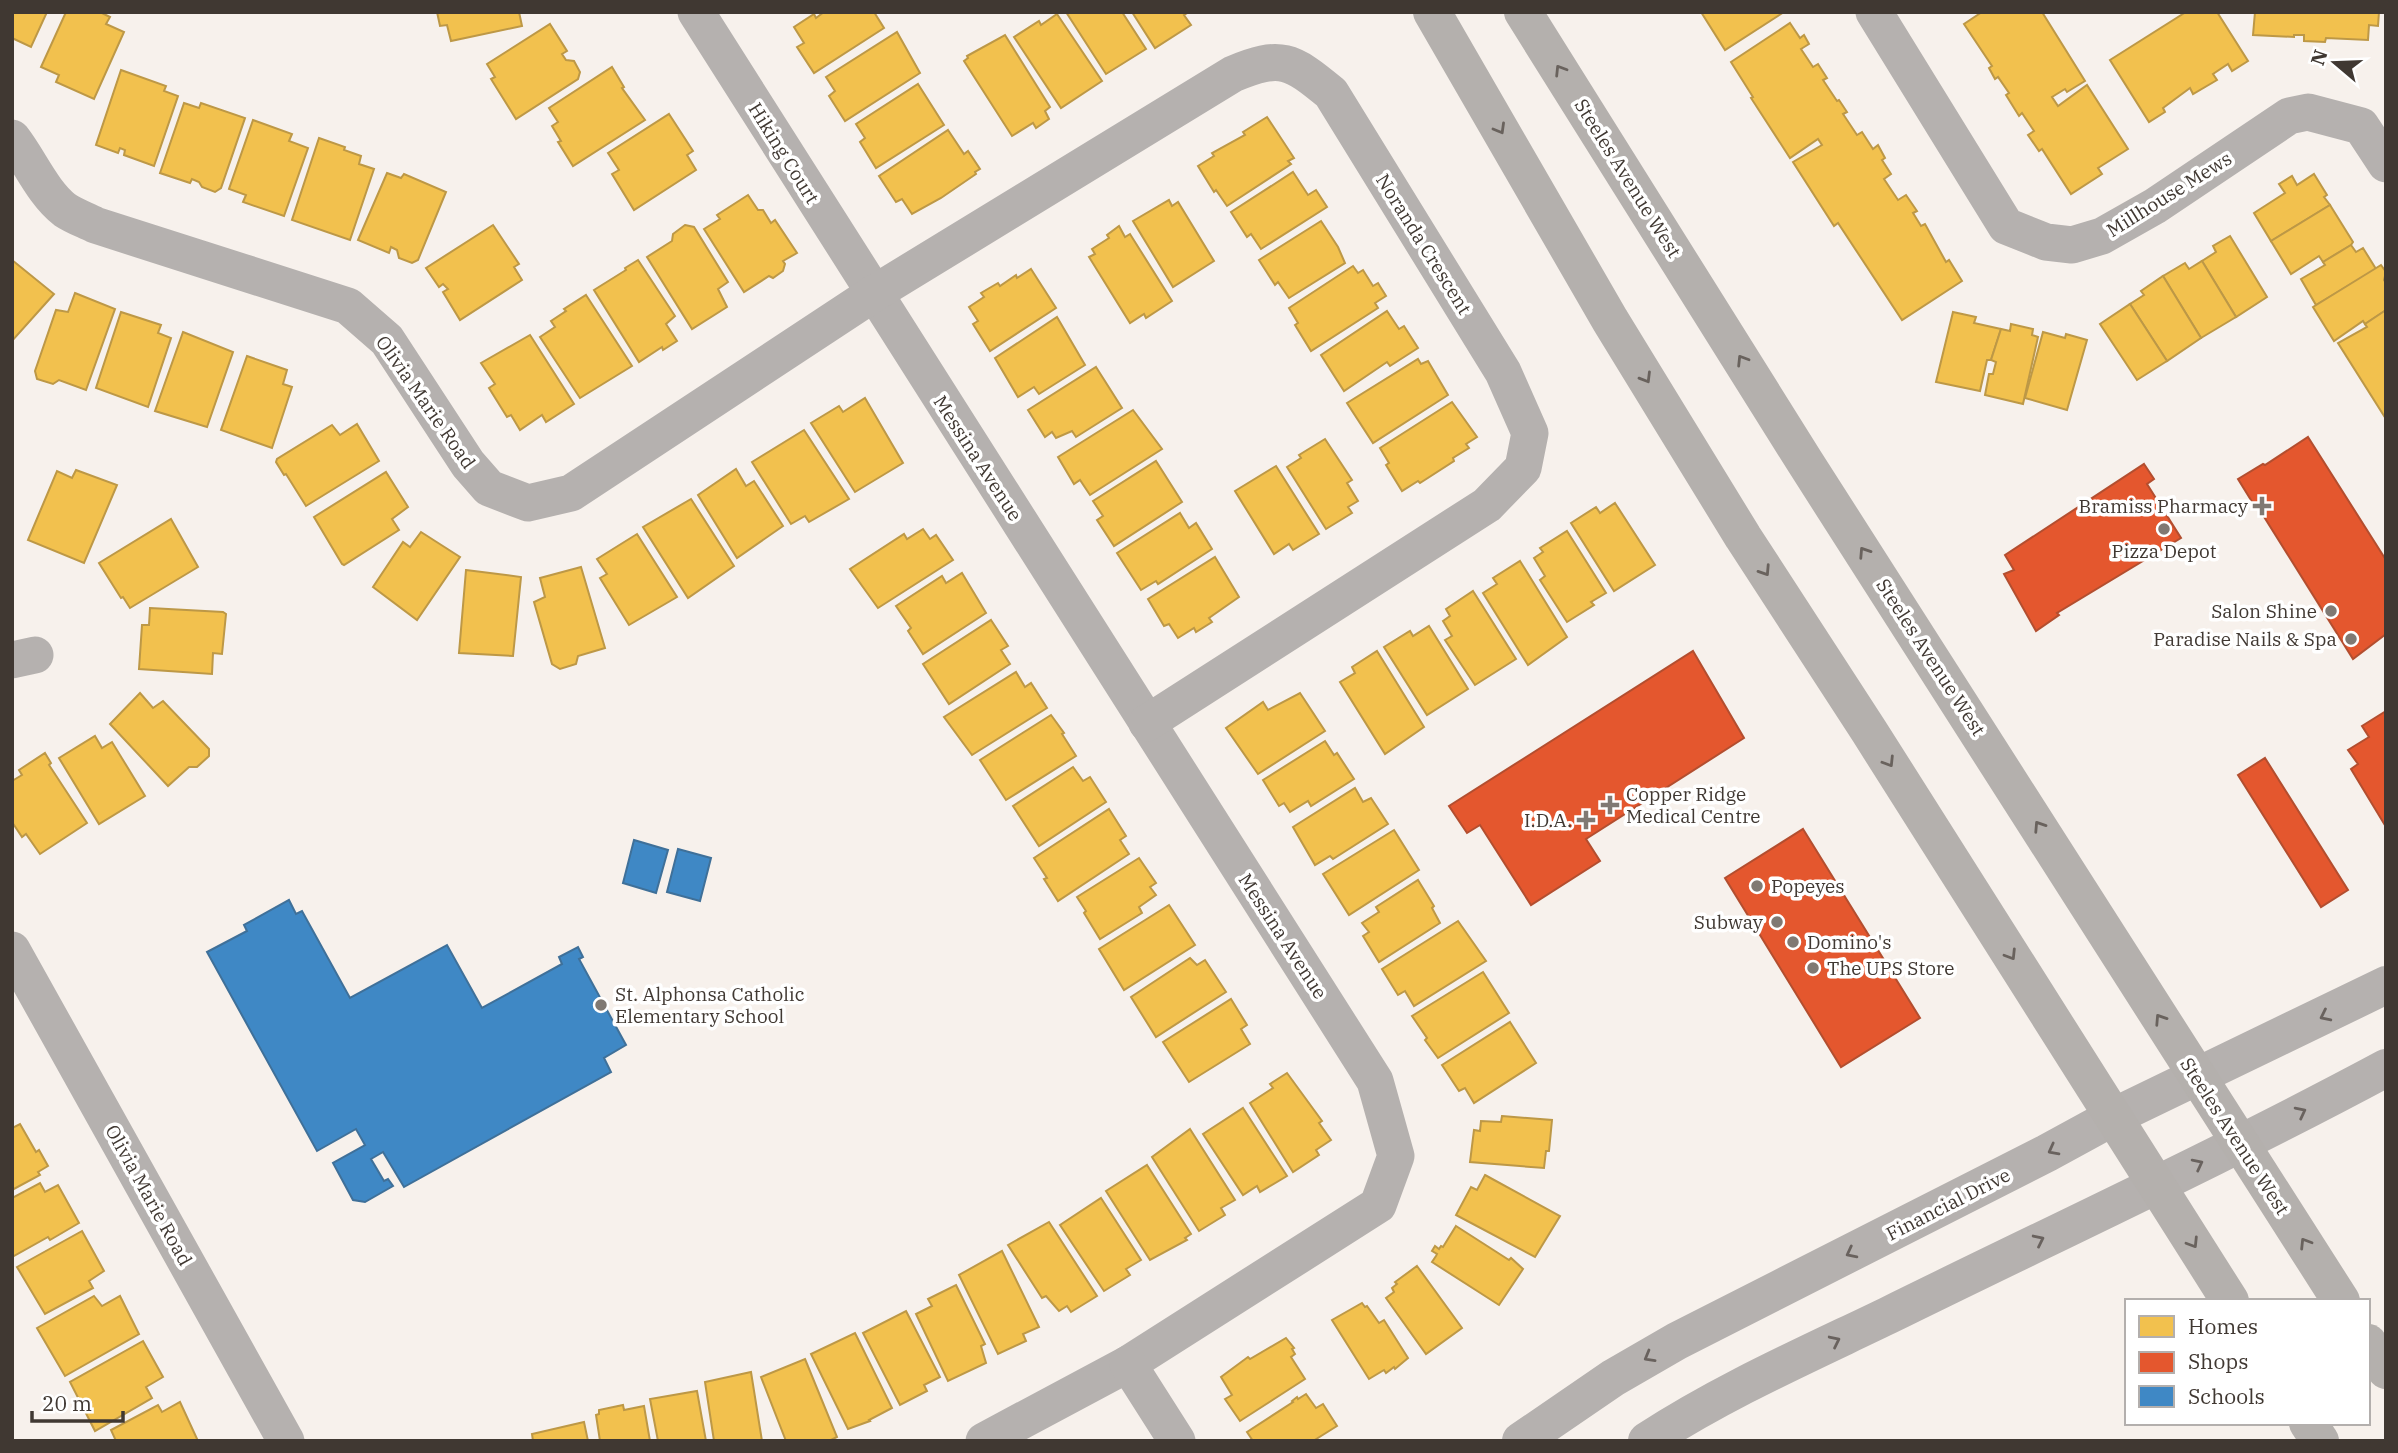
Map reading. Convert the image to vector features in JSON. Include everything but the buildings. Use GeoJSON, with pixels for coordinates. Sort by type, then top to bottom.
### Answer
{"type":"FeatureCollection","features":[{"type":"Feature","properties":{"kind":"main road"},"geometry":{"type":"LineString","coordinates":[[1432,12],[1610,320],[1743,537],[1877,743],[2229,1299]]}},
{"type":"Feature","properties":{"kind":"main road","name":"Steeles Avenue West"},"geometry":{"type":"LineString","coordinates":[[1523,12],[1798,450],[2341,1299]]}},
{"type":"Feature","properties":{"kind":"main road"},"geometry":{"type":"LineString","coordinates":[[2370,1346],[2386,1370]]}},
{"type":"Feature","properties":{"kind":"main road"},"geometry":{"type":"LineString","coordinates":[[2309,1425],[2320,1441]]}},
{"type":"Feature","properties":{"kind":"street","name":"Hiking Court"},"geometry":{"type":"LineString","coordinates":[[696,12],[873,294]]}},
{"type":"Feature","properties":{"kind":"street","name":"Millhouse Mews"},"geometry":{"type":"LineString","coordinates":[[1874,12],[2006,226],[2046,242],[2072,245],[2102,236],[2155,206],[2289,116],[2308,112],[2361,126],[2386,164]]}},
{"type":"Feature","properties":{"kind":"street","name":"Noranda Crescent"},"geometry":{"type":"LineString","coordinates":[[873,294],[1233,74],[1258,64],[1283,62],[1307,73],[1331,93],[1503,372],[1531,433],[1522,468],[1487,505],[1147,723]]}},
{"type":"Feature","properties":{"kind":"street","name":"Olivia Marie Road"},"geometry":{"type":"LineString","coordinates":[[12,138],[47,190],[63,208],[75,216],[95,225],[348,306],[387,340],[468,464],[488,488],[528,503],[571,493],[873,294]]}},
{"type":"Feature","properties":{"kind":"street","name":"Messina Avenue"},"geometry":{"type":"LineString","coordinates":[[873,294],[1375,1080],[1396,1156],[1378,1205],[1128,1364],[984,1441]]}},
{"type":"Feature","properties":{"kind":"street","name":"Olivia Marie Road"},"geometry":{"type":"LineString","coordinates":[[12,950],[286,1441]]}},
{"type":"Feature","properties":{"kind":"street","name":"Financial Drive"},"geometry":{"type":"LineString","coordinates":[[1521,1441],[1613,1378],[1678,1341],[2048,1153],[2113,1117],[2386,985]]}},
{"type":"Feature","properties":{"kind":"street"},"geometry":{"type":"LineString","coordinates":[[1647,1441],[1774,1371],[2156,1185],[2386,1068]]}},
{"type":"Feature","properties":{"kind":"street"},"geometry":{"type":"LineString","coordinates":[[1128,1364],[1177,1441]]}},
{"type":"Feature","properties":{"kind":"place","name":"Bramiss Pharmacy"},"geometry":{"type":"Point","coordinates":[2262,506]}},
{"type":"Feature","properties":{"kind":"place","name":"Pizza Depot"},"geometry":{"type":"Point","coordinates":[2164,529]}},
{"type":"Feature","properties":{"kind":"place","name":"Salon Shine"},"geometry":{"type":"Point","coordinates":[2331,611]}},
{"type":"Feature","properties":{"kind":"place","name":"Paradise Nails & Spa"},"geometry":{"type":"Point","coordinates":[2351,639]}},
{"type":"Feature","properties":{"kind":"place","name":"Copper Ridge Medical Centre"},"geometry":{"type":"Point","coordinates":[1610,805]}},
{"type":"Feature","properties":{"kind":"place","name":"I.D.A."},"geometry":{"type":"Point","coordinates":[1586,820]}},
{"type":"Feature","properties":{"kind":"place","name":"Popeyes"},"geometry":{"type":"Point","coordinates":[1757,886]}},
{"type":"Feature","properties":{"kind":"place","name":"Subway"},"geometry":{"type":"Point","coordinates":[1777,922]}},
{"type":"Feature","properties":{"kind":"place","name":"Domino's"},"geometry":{"type":"Point","coordinates":[1793,942]}},
{"type":"Feature","properties":{"kind":"place","name":"The UPS Store"},"geometry":{"type":"Point","coordinates":[1813,968]}},
{"type":"Feature","properties":{"kind":"place","name":"St. Alphonsa Catholic Elementary School"},"geometry":{"type":"Point","coordinates":[601,1005]}}]}
